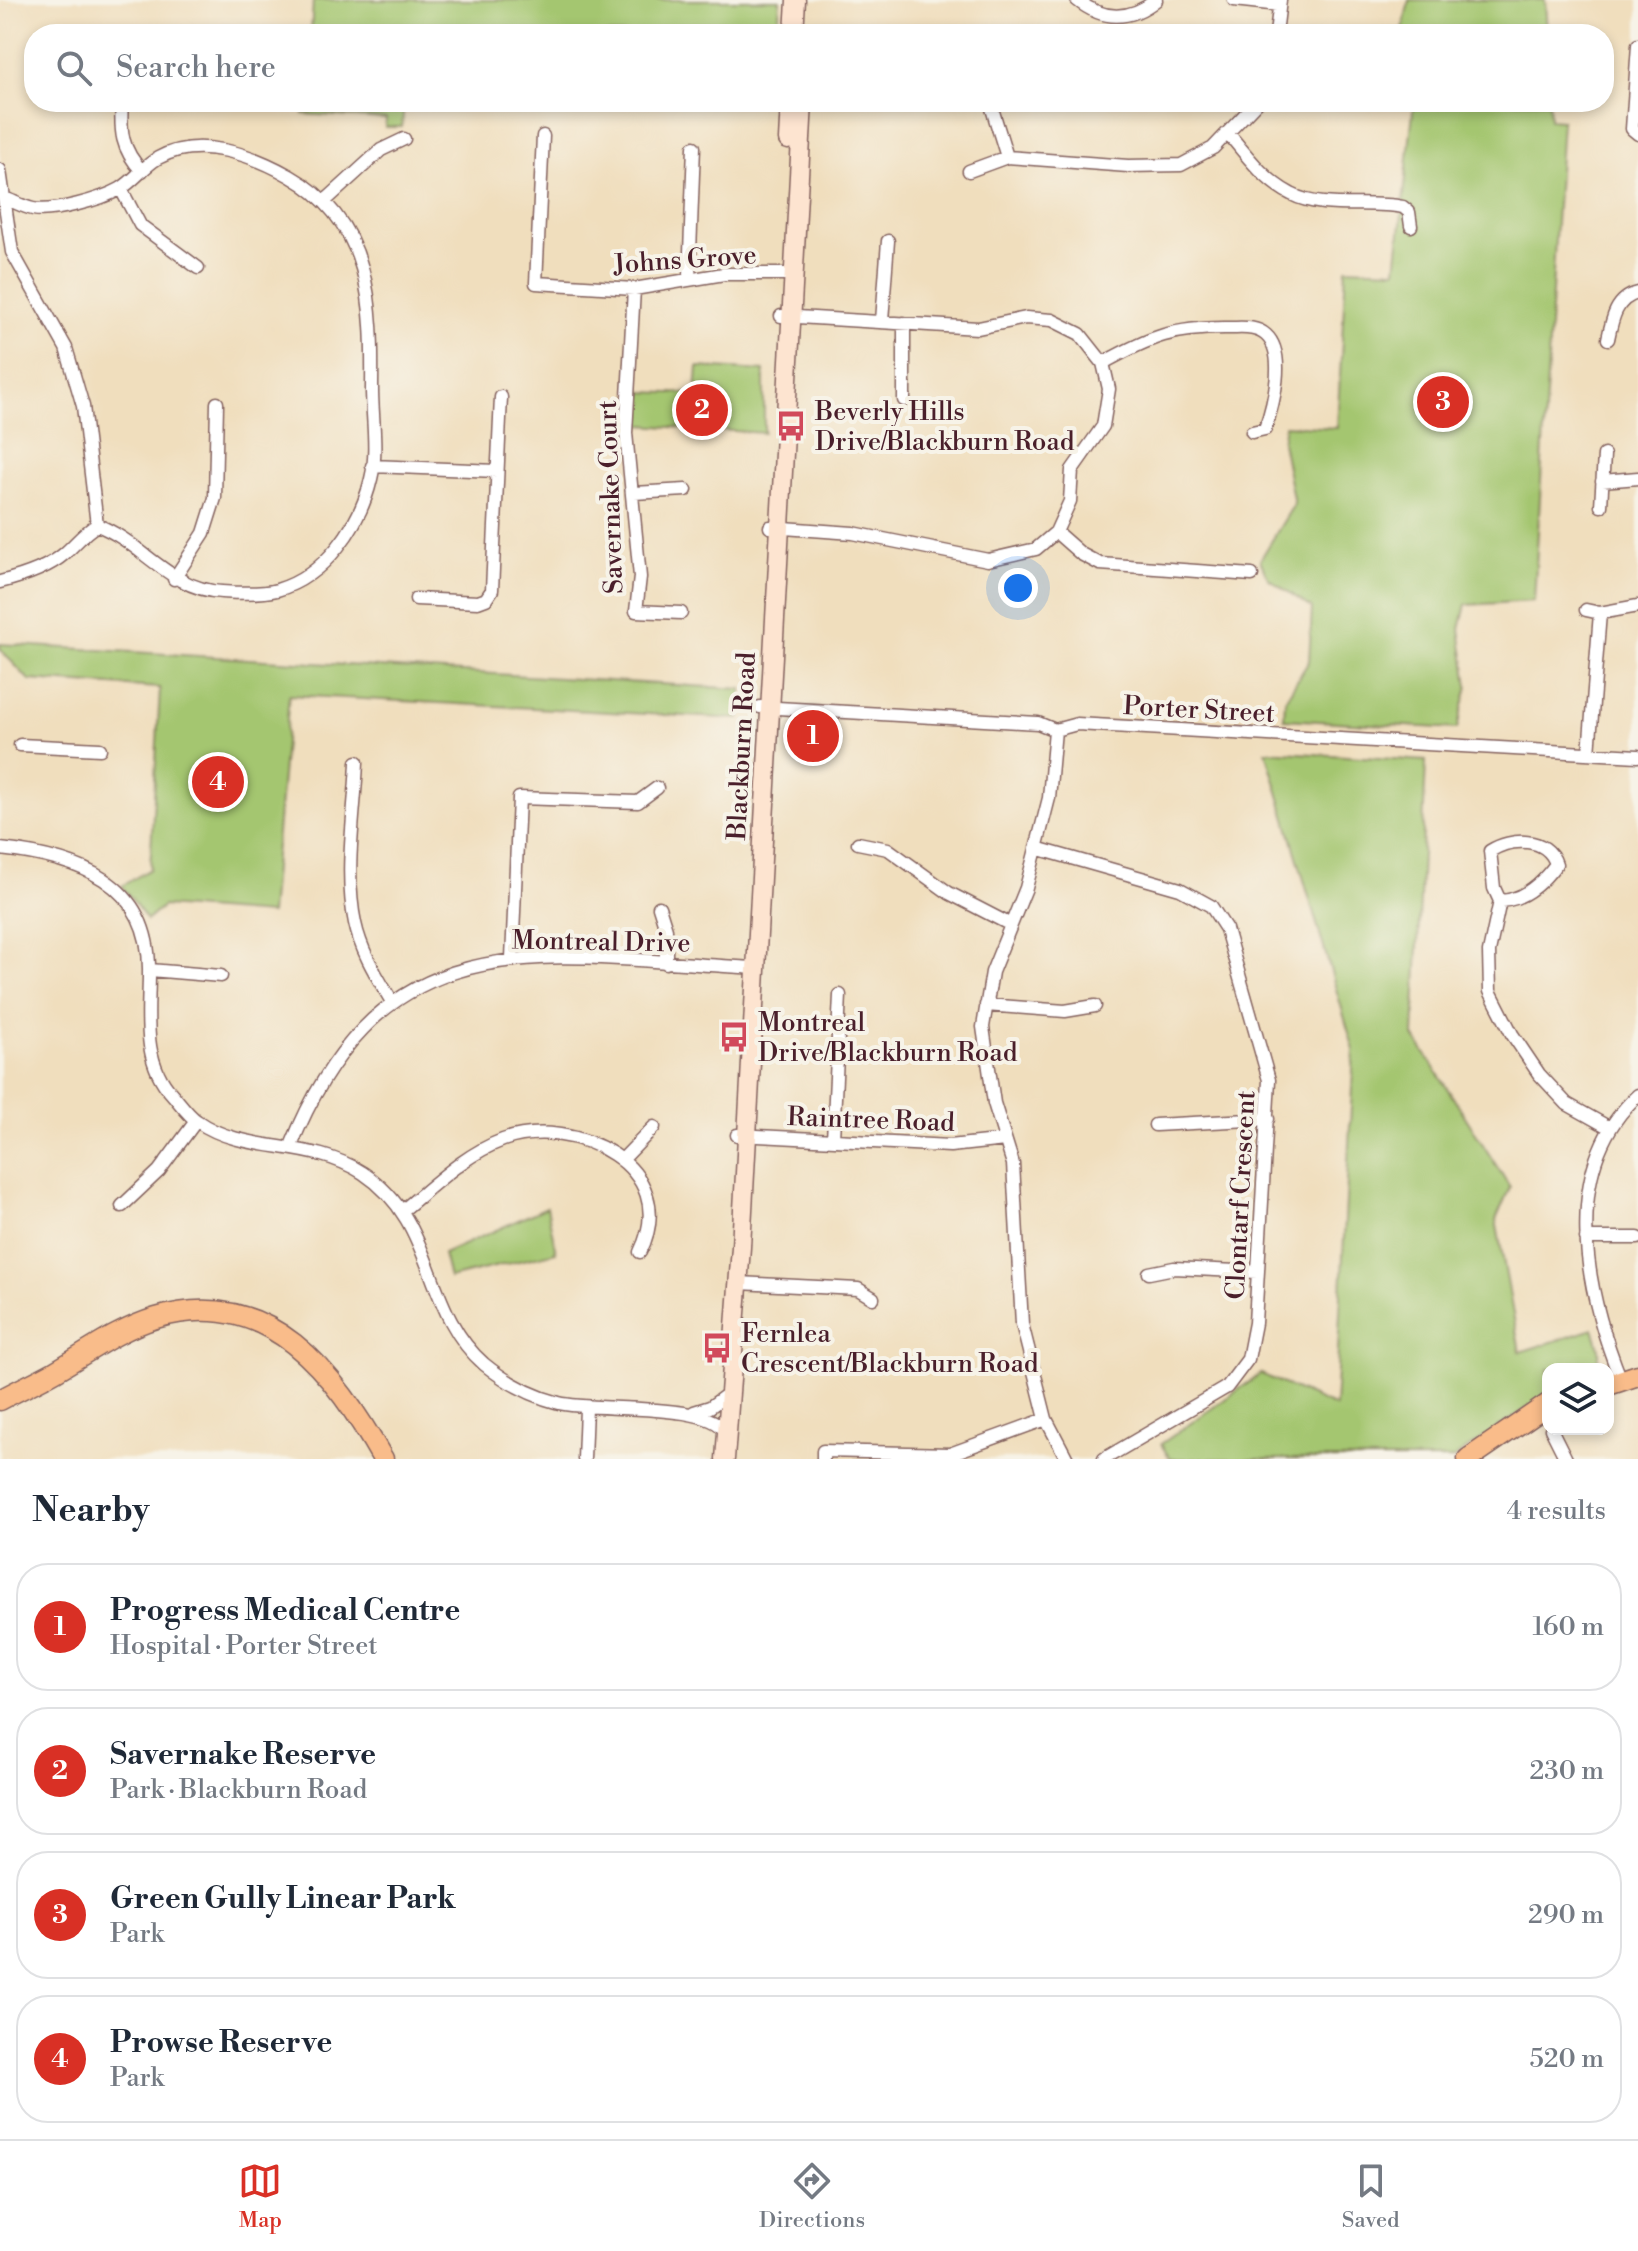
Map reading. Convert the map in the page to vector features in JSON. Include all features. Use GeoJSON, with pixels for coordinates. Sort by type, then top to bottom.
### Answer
{"type":"FeatureCollection","features":[{"type":"Feature","properties":{"kind":"main road"},"geometry":{"type":"LineString","coordinates":[[795,24],[796,0]]}},
{"type":"Feature","properties":{"kind":"main road"},"geometry":{"type":"LineString","coordinates":[[807,24],[808,0]]}},
{"type":"Feature","properties":{"kind":"main road","name":"Blackburn Road"},"geometry":{"type":"LineString","coordinates":[[725,1459],[739,1283],[750,968],[786,317],[790,112]]}},
{"type":"Feature","properties":{"kind":"main road","name":"Blackburn Road"},"geometry":{"type":"LineString","coordinates":[[788,274],[802,112]]}},
{"type":"Feature","properties":{"kind":"main road","name":"Blackburn Road"},"geometry":{"type":"LineString","coordinates":[[729,1393],[729,1262],[742,1135]]}},
{"type":"Feature","properties":{"kind":"main road"},"geometry":{"type":"LineString","coordinates":[[0,1400],[113,1337],[156,1318],[196,1313],[241,1317],[279,1333],[319,1363],[351,1402],[383,1459]]}},
{"type":"Feature","properties":{"kind":"main road"},"geometry":{"type":"LineString","coordinates":[[1618,1377],[1638,1363]]}},
{"type":"Feature","properties":{"kind":"main road"},"geometry":{"type":"LineString","coordinates":[[0,1413],[52,1373]]}},
{"type":"Feature","properties":{"kind":"main road"},"geometry":{"type":"LineString","coordinates":[[1468,1459],[1542,1420]]}},
{"type":"Feature","properties":{"kind":"main road"},"geometry":{"type":"LineString","coordinates":[[1481,1459],[1542,1420]]}},
{"type":"Feature","properties":{"kind":"street"},"geometry":{"type":"LineString","coordinates":[[1077,0],[1097,13],[1113,16],[1134,15],[1156,0]]}},
{"type":"Feature","properties":{"kind":"street"},"geometry":{"type":"LineString","coordinates":[[1234,0],[1280,2],[1277,24]]}},
{"type":"Feature","properties":{"kind":"street"},"geometry":{"type":"LineString","coordinates":[[1630,132],[1638,45]]}},
{"type":"Feature","properties":{"kind":"street"},"geometry":{"type":"LineString","coordinates":[[121,112],[120,131],[127,155],[142,171]]}},
{"type":"Feature","properties":{"kind":"street"},"geometry":{"type":"LineString","coordinates":[[993,112],[1007,157]]}},
{"type":"Feature","properties":{"kind":"street"},"geometry":{"type":"LineString","coordinates":[[969,171],[1007,157],[1128,166],[1181,165],[1213,148],[1248,112]]}},
{"type":"Feature","properties":{"kind":"street"},"geometry":{"type":"LineString","coordinates":[[1228,133],[1259,170],[1292,195],[1318,201],[1403,207],[1409,212],[1411,226]]}},
{"type":"Feature","properties":{"kind":"street","name":"Johns Grove"},"geometry":{"type":"LineString","coordinates":[[543,136],[536,283],[634,289],[724,274],[788,274]]}},
{"type":"Feature","properties":{"kind":"street"},"geometry":{"type":"LineString","coordinates":[[324,202],[381,150],[404,139]]}},
{"type":"Feature","properties":{"kind":"street"},"geometry":{"type":"LineString","coordinates":[[4,198],[35,210],[84,203],[121,189],[159,157],[203,147],[241,154],[292,176],[336,212],[363,263],[373,321],[372,478],[352,529],[319,567],[276,590],[219,592],[174,579],[114,531],[97,525]]}},
{"type":"Feature","properties":{"kind":"street"},"geometry":{"type":"LineString","coordinates":[[689,279],[694,147]]}},
{"type":"Feature","properties":{"kind":"street"},"geometry":{"type":"LineString","coordinates":[[0,170],[12,252],[66,348],[83,406],[97,525]]}},
{"type":"Feature","properties":{"kind":"street"},"geometry":{"type":"LineString","coordinates":[[121,189],[140,225],[198,268]]}},
{"type":"Feature","properties":{"kind":"street"},"geometry":{"type":"LineString","coordinates":[[882,321],[888,241]]}},
{"type":"Feature","properties":{"kind":"street","name":"Savernake Court"},"geometry":{"type":"LineString","coordinates":[[634,289],[626,433],[640,577],[636,611],[681,613]]}},
{"type":"Feature","properties":{"kind":"street"},"geometry":{"type":"LineString","coordinates":[[1608,339],[1614,314],[1622,301],[1638,293]]}},
{"type":"Feature","properties":{"kind":"street"},"geometry":{"type":"LineString","coordinates":[[775,527],[853,533],[988,560],[1036,549],[1056,532],[1070,501],[1072,470],[1103,426],[1109,389],[1103,363],[1080,334],[1052,320],[1026,318],[978,328],[786,317]]}},
{"type":"Feature","properties":{"kind":"street"},"geometry":{"type":"LineString","coordinates":[[904,323],[904,400]]}},
{"type":"Feature","properties":{"kind":"street"},"geometry":{"type":"LineString","coordinates":[[1103,363],[1147,339],[1189,327],[1252,328],[1267,335],[1277,356],[1270,414],[1265,429],[1252,432]]}},
{"type":"Feature","properties":{"kind":"street"},"geometry":{"type":"LineString","coordinates":[[416,599],[478,602],[486,599],[492,590],[501,397]]}},
{"type":"Feature","properties":{"kind":"street"},"geometry":{"type":"LineString","coordinates":[[174,579],[204,533],[215,498],[217,403]]}},
{"type":"Feature","properties":{"kind":"street"},"geometry":{"type":"LineString","coordinates":[[1601,506],[1604,455]]}},
{"type":"Feature","properties":{"kind":"street"},"geometry":{"type":"LineString","coordinates":[[372,466],[497,471]]}},
{"type":"Feature","properties":{"kind":"street"},"geometry":{"type":"LineString","coordinates":[[1602,481],[1638,478]]}},
{"type":"Feature","properties":{"kind":"street"},"geometry":{"type":"LineString","coordinates":[[634,493],[686,490]]}},
{"type":"Feature","properties":{"kind":"street"},"geometry":{"type":"LineString","coordinates":[[0,582],[16,578],[62,556],[81,535],[97,525]]}},
{"type":"Feature","properties":{"kind":"street"},"geometry":{"type":"LineString","coordinates":[[1056,532],[1081,554],[1100,564],[1252,575]]}},
{"type":"Feature","properties":{"kind":"street"},"geometry":{"type":"LineString","coordinates":[[1586,610],[1600,613],[1638,606]]}},
{"type":"Feature","properties":{"kind":"street"},"geometry":{"type":"LineString","coordinates":[[1589,753],[1600,613]]}},
{"type":"Feature","properties":{"kind":"street","name":"Porter Street"},"geometry":{"type":"LineString","coordinates":[[764,708],[1038,723],[1055,730],[1077,724],[1638,756]]}},
{"type":"Feature","properties":{"kind":"street"},"geometry":{"type":"LineString","coordinates":[[1055,730],[1049,798],[1026,888],[992,972],[983,1027],[994,1103],[1013,1164],[1022,1324],[1046,1419],[1067,1459]]}},
{"type":"Feature","properties":{"kind":"street"},"geometry":{"type":"LineString","coordinates":[[20,745],[100,749]]}},
{"type":"Feature","properties":{"kind":"street"},"geometry":{"type":"LineString","coordinates":[[357,762],[352,887],[355,924],[370,965],[392,1002]]}},
{"type":"Feature","properties":{"kind":"street"},"geometry":{"type":"LineString","coordinates":[[512,958],[519,798],[638,802],[657,788]]}},
{"type":"Feature","properties":{"kind":"street"},"geometry":{"type":"LineString","coordinates":[[1500,901],[1516,901],[1547,877],[1556,864],[1553,855],[1542,844],[1506,841],[1490,851],[1494,888],[1500,901],[1489,952],[1490,991],[1512,1034],[1539,1074],[1567,1104],[1610,1128]]}},
{"type":"Feature","properties":{"kind":"street"},"geometry":{"type":"LineString","coordinates":[[858,843],[888,849],[949,893],[1011,925]]}},
{"type":"Feature","properties":{"kind":"street","name":"Clontarf Crescent"},"geometry":{"type":"LineString","coordinates":[[1036,848],[1180,889],[1211,906],[1226,929],[1269,1080],[1252,1343],[1238,1375],[1227,1387],[1104,1459]]}},
{"type":"Feature","properties":{"kind":"street"},"geometry":{"type":"LineString","coordinates":[[0,849],[74,861],[104,878],[123,896],[137,917],[145,939],[150,970],[147,1030],[150,1048],[169,1091],[196,1121],[231,1137],[291,1146],[337,1159],[363,1173],[413,1225],[452,1325],[483,1363],[520,1389],[561,1404],[586,1408],[691,1412],[717,1421],[726,1433]]}},
{"type":"Feature","properties":{"kind":"street"},"geometry":{"type":"LineString","coordinates":[[659,907],[665,920],[666,963]]}},
{"type":"Feature","properties":{"kind":"street","name":"Montreal Drive"},"geometry":{"type":"LineString","coordinates":[[291,1146],[305,1110],[334,1059],[356,1034],[392,1002],[471,965],[512,958],[750,968]]}},
{"type":"Feature","properties":{"kind":"street"},"geometry":{"type":"LineString","coordinates":[[150,970],[221,976]]}},
{"type":"Feature","properties":{"kind":"street"},"geometry":{"type":"LineString","coordinates":[[833,1139],[840,995]]}},
{"type":"Feature","properties":{"kind":"street"},"geometry":{"type":"LineString","coordinates":[[986,1005],[1065,1011],[1095,1006]]}},
{"type":"Feature","properties":{"kind":"street"},"geometry":{"type":"LineString","coordinates":[[1618,1377],[1594,1303],[1586,1238],[1594,1170],[1610,1128],[1638,1095]]}},
{"type":"Feature","properties":{"kind":"street"},"geometry":{"type":"LineString","coordinates":[[1155,1125],[1268,1119]]}},
{"type":"Feature","properties":{"kind":"street"},"geometry":{"type":"LineString","coordinates":[[122,1206],[159,1171],[196,1121]]}},
{"type":"Feature","properties":{"kind":"street"},"geometry":{"type":"LineString","coordinates":[[623,1159],[654,1127]]}},
{"type":"Feature","properties":{"kind":"street"},"geometry":{"type":"LineString","coordinates":[[402,1211],[478,1152],[503,1140],[532,1133],[565,1134],[609,1149],[623,1159],[644,1193],[648,1210],[647,1239],[640,1252]]}},
{"type":"Feature","properties":{"kind":"street","name":"Raintree Road"},"geometry":{"type":"LineString","coordinates":[[742,1135],[950,1146],[1005,1140]]}},
{"type":"Feature","properties":{"kind":"street"},"geometry":{"type":"LineString","coordinates":[[1586,1238],[1638,1238]]}},
{"type":"Feature","properties":{"kind":"street"},"geometry":{"type":"LineString","coordinates":[[1149,1273],[1174,1268],[1257,1272]]}},
{"type":"Feature","properties":{"kind":"street"},"geometry":{"type":"LineString","coordinates":[[739,1283],[858,1289],[873,1298]]}},
{"type":"Feature","properties":{"kind":"street"},"geometry":{"type":"LineString","coordinates":[[691,1412],[710,1407],[729,1393]]}},
{"type":"Feature","properties":{"kind":"street"},"geometry":{"type":"LineString","coordinates":[[584,1459],[586,1408]]}},
{"type":"Feature","properties":{"kind":"street"},"geometry":{"type":"LineString","coordinates":[[823,1459],[823,1451],[950,1457],[1046,1419]]}},
{"type":"Feature","properties":{"kind":"street"},"geometry":{"type":"LineString","coordinates":[[1555,1435],[1566,1459]]}},
{"type":"Feature","properties":{"kind":"green space"},"geometry":{"type":"Polygon","coordinates":[[[313,0],[780,0],[779,24],[312,24],[313,0]]]}},
{"type":"Feature","properties":{"kind":"green space"},"geometry":{"type":"Polygon","coordinates":[[[1409,0],[1545,0],[1546,24],[1404,24],[1409,0]]]}},
{"type":"Feature","properties":{"kind":"green space"},"geometry":{"type":"Polygon","coordinates":[[[403,112],[402,127],[385,127],[386,119],[303,114],[403,112]]]}},
{"type":"Feature","properties":{"kind":"green space"},"geometry":{"type":"Polygon","coordinates":[[[1413,112],[1550,112],[1550,119],[1562,120],[1534,601],[1466,605],[1460,629],[1468,686],[1457,729],[1284,719],[1285,700],[1309,661],[1312,608],[1268,578],[1260,560],[1294,504],[1282,442],[1285,425],[1337,428],[1346,268],[1396,270],[1413,112]]]}},
{"type":"Feature","properties":{"kind":"green space"},"geometry":{"type":"Polygon","coordinates":[[[698,367],[764,371],[764,433],[640,425],[642,392],[696,394],[698,367]]]}},
{"type":"Feature","properties":{"kind":"green space"},"geometry":{"type":"Polygon","coordinates":[[[0,644],[742,689],[740,719],[289,695],[270,914],[163,906],[147,920],[122,886],[150,869],[160,688],[29,680],[0,649],[0,644]]]}},
{"type":"Feature","properties":{"kind":"green space"},"geometry":{"type":"Polygon","coordinates":[[[1266,751],[1426,761],[1414,1036],[1510,1187],[1496,1220],[1520,1352],[1593,1329],[1598,1359],[1596,1363],[1542,1363],[1542,1398],[1452,1459],[1170,1459],[1161,1444],[1261,1374],[1335,1407],[1354,1050],[1266,751]]]}},
{"type":"Feature","properties":{"kind":"green space"},"geometry":{"type":"Polygon","coordinates":[[[547,1207],[556,1252],[449,1278],[443,1254],[547,1207]]]}},
{"type":"Feature","properties":{"kind":"place","name":"Green Gully Linear Park"},"geometry":{"type":"Point","coordinates":[1443,402]}},
{"type":"Feature","properties":{"kind":"place","name":"Savernake Reserve"},"geometry":{"type":"Point","coordinates":[702,410]}},
{"type":"Feature","properties":{"kind":"place","name":"Beverly Hills Drive/Blackburn Road"},"geometry":{"type":"Point","coordinates":[791,426]}},
{"type":"Feature","properties":{"kind":"place","name":"Progress Medical Centre"},"geometry":{"type":"Point","coordinates":[813,736]}},
{"type":"Feature","properties":{"kind":"place","name":"Prowse Reserve"},"geometry":{"type":"Point","coordinates":[218,782]}},
{"type":"Feature","properties":{"kind":"place","name":"Montreal Drive/Blackburn Road"},"geometry":{"type":"Point","coordinates":[734,1037]}},
{"type":"Feature","properties":{"kind":"place","name":"Fernlea Crescent/Blackburn Road"},"geometry":{"type":"Point","coordinates":[717,1348]}}]}
